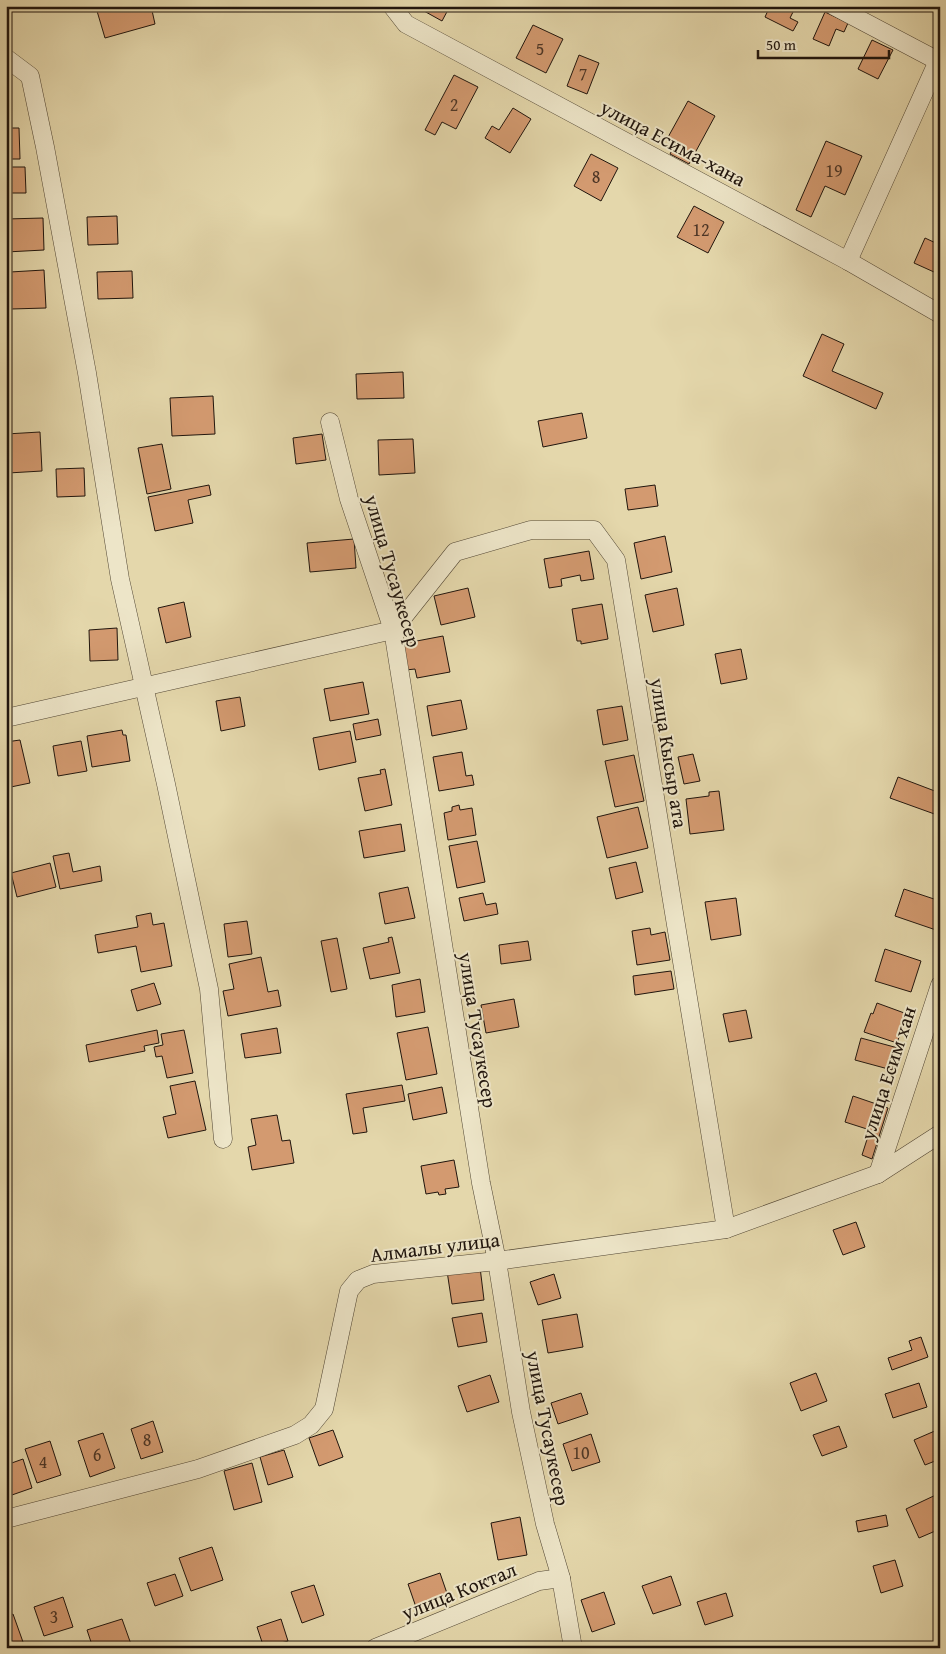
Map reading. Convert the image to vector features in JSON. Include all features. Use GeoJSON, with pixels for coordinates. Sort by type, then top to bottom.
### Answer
{"type":"FeatureCollection","features":[{"type":"Feature","properties":{"kind":"street","name":"улица Есима-хана"},"geometry":{"type":"LineString","coordinates":[[392,6],[406,24],[848,261],[940,314]]}},
{"type":"Feature","properties":{"kind":"street"},"geometry":{"type":"LineString","coordinates":[[834,6],[939,61],[848,261]]}},
{"type":"Feature","properties":{"kind":"street"},"geometry":{"type":"LineString","coordinates":[[6,58],[30,76],[45,147],[87,373],[120,579],[145,687],[209,989],[223,1139]]}},
{"type":"Feature","properties":{"kind":"street","name":"улица Тусаукесер"},"geometry":{"type":"LineString","coordinates":[[330,422],[349,499],[392,630],[479,1173],[497,1261],[521,1412],[545,1524],[560,1578],[573,1648]]}},
{"type":"Feature","properties":{"kind":"street","name":"улица Кысыр ата"},"geometry":{"type":"LineString","coordinates":[[392,630],[455,552],[531,530],[594,530],[616,560],[726,1229]]}},
{"type":"Feature","properties":{"kind":"street"},"geometry":{"type":"LineString","coordinates":[[6,718],[392,630]]}},
{"type":"Feature","properties":{"kind":"street","name":"улица Есим хан"},"geometry":{"type":"LineString","coordinates":[[878,1174],[940,985]]}},
{"type":"Feature","properties":{"kind":"street","name":"Алмалы улица"},"geometry":{"type":"LineString","coordinates":[[6,1519],[198,1469],[295,1435],[312,1424],[324,1409],[349,1291],[358,1280],[372,1274],[497,1261],[726,1229],[878,1174],[940,1134]]}},
{"type":"Feature","properties":{"kind":"street","name":"улица Коктал"},"geometry":{"type":"LineString","coordinates":[[375,1648],[539,1582],[560,1578]]}},
{"type":"Feature","properties":{"kind":"building"},"geometry":{"type":"Polygon","coordinates":[[[114,6],[151,6],[155,24],[105,38],[97,11],[114,6]]]}},
{"type":"Feature","properties":{"kind":"building"},"geometry":{"type":"Polygon","coordinates":[[[415,6],[450,6],[442,21],[415,6]]]}},
{"type":"Feature","properties":{"kind":"building"},"geometry":{"type":"Polygon","coordinates":[[[770,6],[796,6],[790,18],[798,22],[793,31],[765,17],[770,6]]]}},
{"type":"Feature","properties":{"kind":"building"},"geometry":{"type":"Polygon","coordinates":[[[825,12],[848,23],[844,32],[836,29],[829,46],[813,39],[825,12]]]}},
{"type":"Feature","properties":{"kind":"building"},"geometry":{"type":"Polygon","coordinates":[[[533,25],[563,39],[546,73],[516,58],[533,25]]]}},
{"type":"Feature","properties":{"kind":"building"},"geometry":{"type":"Polygon","coordinates":[[[872,40],[893,50],[878,79],[858,69],[872,40]]]}},
{"type":"Feature","properties":{"kind":"building"},"geometry":{"type":"Polygon","coordinates":[[[579,55],[599,63],[587,94],[567,86],[579,55]]]}},
{"type":"Feature","properties":{"kind":"building"},"geometry":{"type":"Polygon","coordinates":[[[454,75],[478,87],[456,129],[442,122],[435,135],[425,130],[454,75]]]}},
{"type":"Feature","properties":{"kind":"building"},"geometry":{"type":"Polygon","coordinates":[[[8,80],[9,107],[6,107],[6,81],[8,80]]]}},
{"type":"Feature","properties":{"kind":"building"},"geometry":{"type":"Polygon","coordinates":[[[688,101],[715,116],[689,164],[670,154],[676,143],[667,139],[688,101]]]}},
{"type":"Feature","properties":{"kind":"building"},"geometry":{"type":"Polygon","coordinates":[[[513,108],[531,119],[510,153],[485,138],[492,126],[499,130],[513,108]]]}},
{"type":"Feature","properties":{"kind":"building"},"geometry":{"type":"Polygon","coordinates":[[[6,128],[19,128],[20,159],[6,159],[6,128]]]}},
{"type":"Feature","properties":{"kind":"building"},"geometry":{"type":"Polygon","coordinates":[[[826,141],[862,156],[845,195],[825,186],[811,217],[796,210],[826,141]]]}},
{"type":"Feature","properties":{"kind":"building"},"geometry":{"type":"Polygon","coordinates":[[[591,154],[618,168],[601,201],[574,186],[591,154]]]}},
{"type":"Feature","properties":{"kind":"building"},"geometry":{"type":"Polygon","coordinates":[[[6,167],[25,167],[26,193],[6,193],[6,167]]]}},
{"type":"Feature","properties":{"kind":"building"},"geometry":{"type":"Polygon","coordinates":[[[694,206],[724,222],[708,253],[677,237],[694,206]]]}},
{"type":"Feature","properties":{"kind":"building"},"geometry":{"type":"Polygon","coordinates":[[[117,216],[118,244],[88,245],[87,217],[117,216]]]}},
{"type":"Feature","properties":{"kind":"building"},"geometry":{"type":"Polygon","coordinates":[[[43,218],[44,250],[6,252],[6,219],[43,218]]]}},
{"type":"Feature","properties":{"kind":"building"},"geometry":{"type":"Polygon","coordinates":[[[925,238],[940,245],[940,260],[934,272],[914,263],[925,238]]]}},
{"type":"Feature","properties":{"kind":"building"},"geometry":{"type":"Polygon","coordinates":[[[44,270],[46,308],[11,309],[10,272],[44,270]]]}},
{"type":"Feature","properties":{"kind":"building"},"geometry":{"type":"Polygon","coordinates":[[[132,271],[133,298],[98,299],[97,272],[132,271]]]}},
{"type":"Feature","properties":{"kind":"building"},"geometry":{"type":"Polygon","coordinates":[[[822,334],[844,344],[832,371],[883,393],[876,409],[803,376],[822,334]]]}},
{"type":"Feature","properties":{"kind":"building"},"geometry":{"type":"Polygon","coordinates":[[[403,372],[404,398],[357,399],[356,374],[403,372]]]}},
{"type":"Feature","properties":{"kind":"building"},"geometry":{"type":"Polygon","coordinates":[[[213,396],[215,434],[172,436],[170,398],[213,396]]]}},
{"type":"Feature","properties":{"kind":"building"},"geometry":{"type":"Polygon","coordinates":[[[582,413],[587,438],[543,447],[538,421],[582,413]]]}},
{"type":"Feature","properties":{"kind":"building"},"geometry":{"type":"Polygon","coordinates":[[[40,432],[42,471],[8,473],[6,434],[40,432]]]}},
{"type":"Feature","properties":{"kind":"building"},"geometry":{"type":"Polygon","coordinates":[[[322,434],[326,460],[296,464],[293,438],[322,434]]]}},
{"type":"Feature","properties":{"kind":"building"},"geometry":{"type":"Polygon","coordinates":[[[413,439],[415,473],[379,475],[378,440],[413,439]]]}},
{"type":"Feature","properties":{"kind":"building"},"geometry":{"type":"Polygon","coordinates":[[[162,444],[171,489],[147,494],[138,448],[162,444]]]}},
{"type":"Feature","properties":{"kind":"building"},"geometry":{"type":"Polygon","coordinates":[[[84,468],[85,496],[57,497],[56,469],[84,468]]]}},
{"type":"Feature","properties":{"kind":"building"},"geometry":{"type":"Polygon","coordinates":[[[209,485],[211,495],[188,500],[193,523],[155,531],[148,497],[209,485]]]}},
{"type":"Feature","properties":{"kind":"building"},"geometry":{"type":"Polygon","coordinates":[[[655,485],[658,506],[628,510],[625,489],[655,485]]]}},
{"type":"Feature","properties":{"kind":"building"},"geometry":{"type":"Polygon","coordinates":[[[665,536],[672,572],[641,579],[634,543],[665,536]]]}},
{"type":"Feature","properties":{"kind":"building"},"geometry":{"type":"Polygon","coordinates":[[[354,539],[356,568],[310,572],[307,543],[354,539]]]}},
{"type":"Feature","properties":{"kind":"building"},"geometry":{"type":"Polygon","coordinates":[[[589,551],[594,579],[581,581],[580,575],[561,579],[562,586],[549,588],[544,559],[589,551]]]}},
{"type":"Feature","properties":{"kind":"building"},"geometry":{"type":"Polygon","coordinates":[[[468,588],[475,617],[441,625],[434,596],[468,588]]]}},
{"type":"Feature","properties":{"kind":"building"},"geometry":{"type":"Polygon","coordinates":[[[677,588],[684,625],[653,632],[645,595],[677,588]]]}},
{"type":"Feature","properties":{"kind":"building"},"geometry":{"type":"Polygon","coordinates":[[[184,602],[191,637],[166,643],[158,608],[184,602]]]}},
{"type":"Feature","properties":{"kind":"building"},"geometry":{"type":"Polygon","coordinates":[[[602,604],[608,639],[581,644],[581,641],[577,641],[572,609],[602,604]]]}},
{"type":"Feature","properties":{"kind":"building"},"geometry":{"type":"Polygon","coordinates":[[[117,628],[118,660],[90,661],[89,630],[117,628]]]}},
{"type":"Feature","properties":{"kind":"building"},"geometry":{"type":"Polygon","coordinates":[[[443,636],[450,672],[417,678],[415,669],[406,670],[401,644],[443,636]]]}},
{"type":"Feature","properties":{"kind":"building"},"geometry":{"type":"Polygon","coordinates":[[[741,649],[747,679],[721,684],[715,654],[741,649]]]}},
{"type":"Feature","properties":{"kind":"building"},"geometry":{"type":"Polygon","coordinates":[[[363,682],[369,714],[330,721],[324,689],[363,682]]]}},
{"type":"Feature","properties":{"kind":"building"},"geometry":{"type":"Polygon","coordinates":[[[240,697],[245,726],[221,731],[216,701],[240,697]]]}},
{"type":"Feature","properties":{"kind":"building"},"geometry":{"type":"Polygon","coordinates":[[[461,700],[467,729],[432,736],[427,706],[461,700]]]}},
{"type":"Feature","properties":{"kind":"building"},"geometry":{"type":"Polygon","coordinates":[[[622,706],[628,740],[603,745],[597,710],[622,706]]]}},
{"type":"Feature","properties":{"kind":"building"},"geometry":{"type":"Polygon","coordinates":[[[378,719],[381,735],[356,740],[353,724],[378,719]]]}},
{"type":"Feature","properties":{"kind":"building"},"geometry":{"type":"Polygon","coordinates":[[[122,730],[123,735],[126,735],[130,761],[92,767],[87,736],[122,730]]]}},
{"type":"Feature","properties":{"kind":"building"},"geometry":{"type":"Polygon","coordinates":[[[350,731],[356,762],[319,770],[313,738],[350,731]]]}},
{"type":"Feature","properties":{"kind":"building"},"geometry":{"type":"Polygon","coordinates":[[[20,740],[30,783],[6,788],[6,742],[20,740]]]}},
{"type":"Feature","properties":{"kind":"building"},"geometry":{"type":"Polygon","coordinates":[[[81,741],[87,771],[58,776],[53,746],[81,741]]]}},
{"type":"Feature","properties":{"kind":"building"},"geometry":{"type":"Polygon","coordinates":[[[462,752],[466,776],[472,775],[474,785],[439,791],[433,757],[462,752]]]}},
{"type":"Feature","properties":{"kind":"building"},"geometry":{"type":"Polygon","coordinates":[[[693,754],[700,781],[684,784],[678,757],[693,754]]]}},
{"type":"Feature","properties":{"kind":"building"},"geometry":{"type":"Polygon","coordinates":[[[634,755],[644,801],[615,807],[605,761],[634,755]]]}},
{"type":"Feature","properties":{"kind":"building"},"geometry":{"type":"Polygon","coordinates":[[[385,769],[392,805],[365,811],[358,778],[381,774],[380,770],[385,769]]]}},
{"type":"Feature","properties":{"kind":"building"},"geometry":{"type":"Polygon","coordinates":[[[898,777],[940,793],[940,816],[890,798],[898,777]]]}},
{"type":"Feature","properties":{"kind":"building"},"geometry":{"type":"Polygon","coordinates":[[[719,791],[724,830],[690,834],[686,799],[709,796],[709,792],[719,791]]]}},
{"type":"Feature","properties":{"kind":"building"},"geometry":{"type":"Polygon","coordinates":[[[459,805],[460,810],[472,808],[476,835],[448,840],[444,813],[452,811],[452,807],[459,805]]]}},
{"type":"Feature","properties":{"kind":"building"},"geometry":{"type":"Polygon","coordinates":[[[638,807],[648,848],[607,858],[597,817],[638,807]]]}},
{"type":"Feature","properties":{"kind":"building"},"geometry":{"type":"Polygon","coordinates":[[[401,824],[405,851],[364,858],[359,831],[401,824]]]}},
{"type":"Feature","properties":{"kind":"building"},"geometry":{"type":"Polygon","coordinates":[[[477,841],[485,882],[457,888],[449,846],[477,841]]]}},
{"type":"Feature","properties":{"kind":"building"},"geometry":{"type":"Polygon","coordinates":[[[69,853],[73,872],[100,866],[102,881],[60,889],[53,856],[69,853]]]}},
{"type":"Feature","properties":{"kind":"building"},"geometry":{"type":"Polygon","coordinates":[[[636,862],[643,892],[616,899],[609,868],[636,862]]]}},
{"type":"Feature","properties":{"kind":"building"},"geometry":{"type":"Polygon","coordinates":[[[50,863],[56,887],[17,897],[11,873],[50,863]]]}},
{"type":"Feature","properties":{"kind":"building"},"geometry":{"type":"Polygon","coordinates":[[[408,887],[415,918],[385,924],[379,893],[408,887]]]}},
{"type":"Feature","properties":{"kind":"building"},"geometry":{"type":"Polygon","coordinates":[[[904,889],[940,901],[940,920],[936,930],[895,916],[904,889]]]}},
{"type":"Feature","properties":{"kind":"building"},"geometry":{"type":"Polygon","coordinates":[[[483,893],[486,905],[496,903],[498,914],[464,921],[459,898],[483,893]]]}},
{"type":"Feature","properties":{"kind":"building"},"geometry":{"type":"Polygon","coordinates":[[[736,898],[741,935],[711,940],[705,902],[736,898]]]}},
{"type":"Feature","properties":{"kind":"building"},"geometry":{"type":"Polygon","coordinates":[[[151,913],[153,925],[164,923],[172,966],[141,972],[136,946],[98,953],[95,935],[138,927],[136,916],[151,913]]]}},
{"type":"Feature","properties":{"kind":"building"},"geometry":{"type":"Polygon","coordinates":[[[247,921],[252,954],[228,957],[224,924],[247,921]]]}},
{"type":"Feature","properties":{"kind":"building"},"geometry":{"type":"Polygon","coordinates":[[[650,928],[651,935],[665,932],[670,960],[637,965],[632,931],[650,928]]]}},
{"type":"Feature","properties":{"kind":"building"},"geometry":{"type":"Polygon","coordinates":[[[392,937],[400,973],[370,979],[363,948],[389,942],[388,938],[392,937]]]}},
{"type":"Feature","properties":{"kind":"building"},"geometry":{"type":"Polygon","coordinates":[[[337,938],[347,989],[331,992],[321,941],[337,938]]]}},
{"type":"Feature","properties":{"kind":"building"},"geometry":{"type":"Polygon","coordinates":[[[528,941],[531,960],[501,964],[499,945],[528,941]]]}},
{"type":"Feature","properties":{"kind":"building"},"geometry":{"type":"Polygon","coordinates":[[[885,949],[921,961],[911,992],[875,981],[885,949]]]}},
{"type":"Feature","properties":{"kind":"building"},"geometry":{"type":"Polygon","coordinates":[[[261,957],[268,992],[278,990],[281,1006],[228,1016],[223,991],[234,989],[229,964],[261,957]]]}},
{"type":"Feature","properties":{"kind":"building"},"geometry":{"type":"Polygon","coordinates":[[[671,971],[674,989],[635,995],[633,976],[671,971]]]}},
{"type":"Feature","properties":{"kind":"building"},"geometry":{"type":"Polygon","coordinates":[[[420,979],[425,1012],[396,1017],[392,985],[420,979]]]}},
{"type":"Feature","properties":{"kind":"building"},"geometry":{"type":"Polygon","coordinates":[[[154,983],[161,1004],[137,1011],[131,990],[154,983]]]}},
{"type":"Feature","properties":{"kind":"building"},"geometry":{"type":"Polygon","coordinates":[[[514,999],[519,1027],[486,1033],[481,1005],[514,999]]]}},
{"type":"Feature","properties":{"kind":"building"},"geometry":{"type":"Polygon","coordinates":[[[877,1003],[907,1014],[897,1043],[864,1032],[877,1003]]]}},
{"type":"Feature","properties":{"kind":"building"},"geometry":{"type":"Polygon","coordinates":[[[746,1010],[752,1038],[729,1042],[723,1014],[746,1010]]]}},
{"type":"Feature","properties":{"kind":"building"},"geometry":{"type":"Polygon","coordinates":[[[428,1027],[437,1074],[406,1080],[397,1033],[428,1027]]]}},
{"type":"Feature","properties":{"kind":"building"},"geometry":{"type":"Polygon","coordinates":[[[277,1028],[281,1053],[245,1058],[241,1034],[277,1028]]]}},
{"type":"Feature","properties":{"kind":"building"},"geometry":{"type":"Polygon","coordinates":[[[157,1030],[159,1043],[144,1046],[145,1051],[89,1062],[86,1045],[157,1030]]]}},
{"type":"Feature","properties":{"kind":"building"},"geometry":{"type":"Polygon","coordinates":[[[184,1030],[193,1073],[167,1078],[162,1056],[156,1057],[154,1047],[163,1045],[161,1034],[184,1030]]]}},
{"type":"Feature","properties":{"kind":"building"},"geometry":{"type":"Polygon","coordinates":[[[861,1038],[898,1048],[892,1070],[855,1060],[861,1038]]]}},
{"type":"Feature","properties":{"kind":"building"},"geometry":{"type":"Polygon","coordinates":[[[195,1081],[206,1130],[168,1138],[163,1117],[176,1114],[170,1086],[195,1081]]]}},
{"type":"Feature","properties":{"kind":"building"},"geometry":{"type":"Polygon","coordinates":[[[402,1085],[405,1101],[363,1108],[367,1132],[353,1134],[346,1094],[402,1085]]]}},
{"type":"Feature","properties":{"kind":"building"},"geometry":{"type":"Polygon","coordinates":[[[442,1087],[447,1113],[413,1120],[408,1094],[442,1087]]]}},
{"type":"Feature","properties":{"kind":"building"},"geometry":{"type":"Polygon","coordinates":[[[853,1096],[888,1108],[872,1159],[862,1155],[870,1130],[845,1122],[853,1096]]]}},
{"type":"Feature","properties":{"kind":"building"},"geometry":{"type":"Polygon","coordinates":[[[277,1115],[282,1141],[290,1140],[294,1163],[252,1170],[248,1147],[256,1145],[251,1119],[277,1115]]]}},
{"type":"Feature","properties":{"kind":"building"},"geometry":{"type":"Polygon","coordinates":[[[454,1160],[459,1187],[445,1189],[446,1194],[439,1195],[438,1192],[426,1194],[421,1166],[454,1160]]]}},
{"type":"Feature","properties":{"kind":"building"},"geometry":{"type":"Polygon","coordinates":[[[856,1222],[865,1247],[843,1255],[833,1230],[856,1222]]]}},
{"type":"Feature","properties":{"kind":"building"},"geometry":{"type":"Polygon","coordinates":[[[480,1267],[484,1300],[452,1304],[447,1271],[480,1267]]]}},
{"type":"Feature","properties":{"kind":"building"},"geometry":{"type":"Polygon","coordinates":[[[554,1274],[561,1298],[538,1305],[530,1282],[554,1274]]]}},
{"type":"Feature","properties":{"kind":"building"},"geometry":{"type":"Polygon","coordinates":[[[482,1313],[487,1342],[458,1347],[452,1318],[482,1313]]]}},
{"type":"Feature","properties":{"kind":"building"},"geometry":{"type":"Polygon","coordinates":[[[577,1314],[583,1347],[548,1353],[542,1320],[577,1314]]]}},
{"type":"Feature","properties":{"kind":"building"},"geometry":{"type":"Polygon","coordinates":[[[921,1337],[928,1357],[892,1370],[888,1358],[912,1350],[909,1341],[921,1337]]]}},
{"type":"Feature","properties":{"kind":"building"},"geometry":{"type":"Polygon","coordinates":[[[816,1373],[827,1401],[801,1411],[790,1383],[816,1373]]]}},
{"type":"Feature","properties":{"kind":"building"},"geometry":{"type":"Polygon","coordinates":[[[490,1375],[499,1402],[467,1412],[458,1386],[490,1375]]]}},
{"type":"Feature","properties":{"kind":"building"},"geometry":{"type":"Polygon","coordinates":[[[919,1383],[927,1407],[893,1418],[885,1394],[919,1383]]]}},
{"type":"Feature","properties":{"kind":"building"},"geometry":{"type":"Polygon","coordinates":[[[581,1393],[588,1414],[558,1424],[551,1403],[581,1393]]]}},
{"type":"Feature","properties":{"kind":"building"},"geometry":{"type":"Polygon","coordinates":[[[153,1421],[163,1452],[141,1459],[131,1429],[153,1421]]]}},
{"type":"Feature","properties":{"kind":"building"},"geometry":{"type":"Polygon","coordinates":[[[839,1426],[847,1447],[822,1456],[813,1435],[839,1426]]]}},
{"type":"Feature","properties":{"kind":"building"},"geometry":{"type":"Polygon","coordinates":[[[333,1430],[343,1457],[319,1466],[309,1438],[333,1430]]]}},
{"type":"Feature","properties":{"kind":"building"},"geometry":{"type":"Polygon","coordinates":[[[937,1430],[940,1438],[940,1459],[925,1465],[914,1440],[937,1430]]]}},
{"type":"Feature","properties":{"kind":"building"},"geometry":{"type":"Polygon","coordinates":[[[103,1433],[115,1468],[90,1477],[78,1441],[103,1433]]]}},
{"type":"Feature","properties":{"kind":"building"},"geometry":{"type":"Polygon","coordinates":[[[591,1434],[600,1462],[572,1471],[563,1444],[591,1434]]]}},
{"type":"Feature","properties":{"kind":"building"},"geometry":{"type":"Polygon","coordinates":[[[50,1441],[61,1475],[37,1483],[25,1449],[50,1441]]]}},
{"type":"Feature","properties":{"kind":"building"},"geometry":{"type":"Polygon","coordinates":[[[284,1450],[293,1477],[268,1485],[260,1457],[284,1450]]]}},
{"type":"Feature","properties":{"kind":"building"},"geometry":{"type":"Polygon","coordinates":[[[23,1459],[32,1488],[9,1496],[6,1487],[6,1465],[23,1459]]]}},
{"type":"Feature","properties":{"kind":"building"},"geometry":{"type":"Polygon","coordinates":[[[252,1463],[262,1502],[234,1510],[224,1471],[252,1463]]]}},
{"type":"Feature","properties":{"kind":"building"},"geometry":{"type":"Polygon","coordinates":[[[940,1493],[940,1529],[919,1538],[906,1509],[940,1493]]]}},
{"type":"Feature","properties":{"kind":"building"},"geometry":{"type":"Polygon","coordinates":[[[886,1515],[888,1526],[858,1532],[856,1521],[886,1515]]]}},
{"type":"Feature","properties":{"kind":"building"},"geometry":{"type":"Polygon","coordinates":[[[520,1517],[527,1555],[498,1560],[491,1523],[520,1517]]]}},
{"type":"Feature","properties":{"kind":"building"},"geometry":{"type":"Polygon","coordinates":[[[212,1547],[223,1580],[191,1591],[179,1558],[212,1547]]]}},
{"type":"Feature","properties":{"kind":"building"},"geometry":{"type":"Polygon","coordinates":[[[895,1560],[903,1586],[881,1593],[873,1566],[895,1560]]]}},
{"type":"Feature","properties":{"kind":"building"},"geometry":{"type":"Polygon","coordinates":[[[440,1573],[450,1602],[418,1613],[408,1584],[440,1573]]]}},
{"type":"Feature","properties":{"kind":"building"},"geometry":{"type":"Polygon","coordinates":[[[175,1574],[183,1596],[155,1606],[147,1583],[175,1574]]]}},
{"type":"Feature","properties":{"kind":"building"},"geometry":{"type":"Polygon","coordinates":[[[671,1576],[681,1605],[653,1614],[642,1586],[671,1576]]]}},
{"type":"Feature","properties":{"kind":"building"},"geometry":{"type":"Polygon","coordinates":[[[314,1585],[324,1615],[302,1623],[291,1592],[314,1585]]]}},
{"type":"Feature","properties":{"kind":"building"},"geometry":{"type":"Polygon","coordinates":[[[604,1592],[615,1624],[592,1632],[581,1600],[604,1592]]]}},
{"type":"Feature","properties":{"kind":"building"},"geometry":{"type":"Polygon","coordinates":[[[726,1593],[733,1616],[705,1625],[697,1602],[726,1593]]]}},
{"type":"Feature","properties":{"kind":"building"},"geometry":{"type":"Polygon","coordinates":[[[63,1597],[73,1627],[44,1636],[34,1607],[63,1597]]]}},
{"type":"Feature","properties":{"kind":"building"},"geometry":{"type":"Polygon","coordinates":[[[13,1614],[23,1642],[6,1648],[6,1617],[13,1614]]]}},
{"type":"Feature","properties":{"kind":"building"},"geometry":{"type":"Polygon","coordinates":[[[122,1619],[132,1647],[93,1648],[87,1630],[122,1619]]]}},
{"type":"Feature","properties":{"kind":"building"},"geometry":{"type":"Polygon","coordinates":[[[281,1619],[288,1641],[264,1648],[257,1627],[281,1619]]]}}]}
